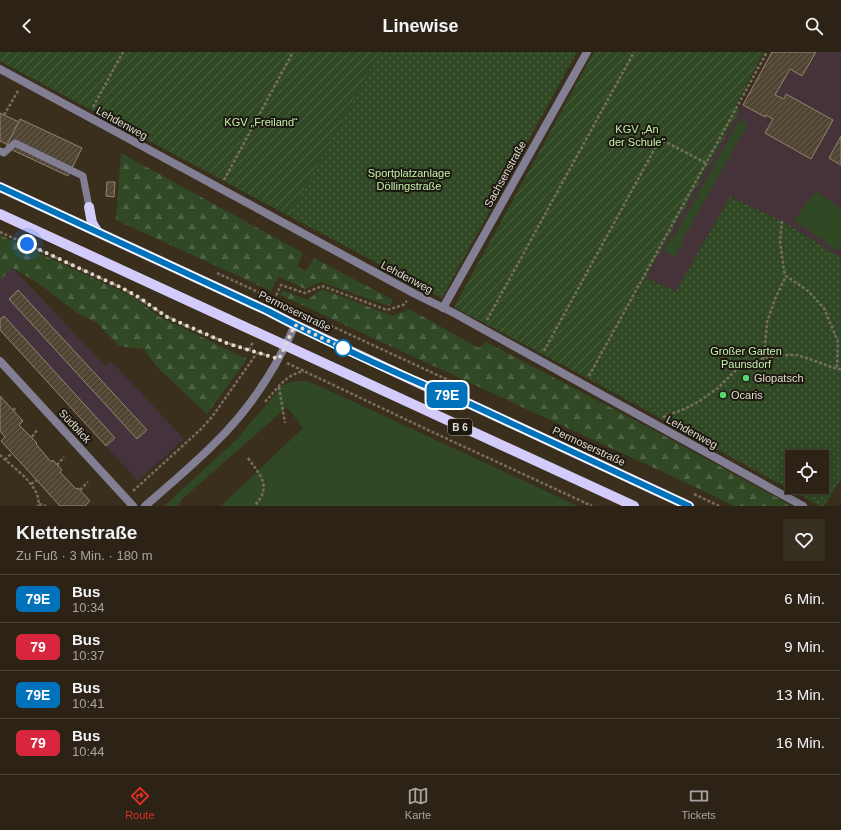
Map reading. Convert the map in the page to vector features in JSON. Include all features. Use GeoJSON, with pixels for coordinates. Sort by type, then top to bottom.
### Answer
{"type":"FeatureCollection","features":[{"type":"Feature","properties":{"kind":"main road","name":"Permoserstraße"},"geometry":{"type":"LineString","coordinates":[[0,186],[268,311],[420,384],[464,402],[689,506]]}},
{"type":"Feature","properties":{"kind":"main road"},"geometry":{"type":"LineString","coordinates":[[89,207],[92,223],[97,231]]}},
{"type":"Feature","properties":{"kind":"main road","name":"B 6"},"geometry":{"type":"LineString","coordinates":[[0,214],[634,506]]}},
{"type":"Feature","properties":{"kind":"street","name":"Sachsenstraße"},"geometry":{"type":"LineString","coordinates":[[443,308],[587,52]]}},
{"type":"Feature","properties":{"kind":"street","name":"Lehdenweg"},"geometry":{"type":"LineString","coordinates":[[0,69],[443,308],[803,506]]}},
{"type":"Feature","properties":{"kind":"street"},"geometry":{"type":"LineString","coordinates":[[145,506],[215,444],[250,402],[272,371],[286,346],[295,325]]}},
{"type":"Feature","properties":{"kind":"street","name":"Südblick"},"geometry":{"type":"LineString","coordinates":[[0,361],[133,506]]}},
{"type":"Feature","properties":{"kind":"lane"},"geometry":{"type":"LineString","coordinates":[[0,152],[4,153],[15,143],[83,176],[89,207]]}},
{"type":"Feature","properties":{"kind":"path"},"geometry":{"type":"LineString","coordinates":[[88,117],[123,52]]}},
{"type":"Feature","properties":{"kind":"path"},"geometry":{"type":"LineString","coordinates":[[220,188],[293,52]]}},
{"type":"Feature","properties":{"kind":"path"},"geometry":{"type":"LineString","coordinates":[[485,323],[634,52]]}},
{"type":"Feature","properties":{"kind":"path"},"geometry":{"type":"LineString","coordinates":[[587,378],[768,52]]}},
{"type":"Feature","properties":{"kind":"path"},"geometry":{"type":"LineString","coordinates":[[4,115],[23,81]]}},
{"type":"Feature","properties":{"kind":"path"},"geometry":{"type":"LineString","coordinates":[[542,354],[660,139],[706,163]]}},
{"type":"Feature","properties":{"kind":"path"},"geometry":{"type":"LineString","coordinates":[[659,418],[682,410],[698,402],[718,388],[735,371],[764,358],[783,355],[798,355],[839,369],[838,342],[824,308],[808,291],[786,276],[784,271],[780,241],[782,221]]}},
{"type":"Feature","properties":{"kind":"path"},"geometry":{"type":"LineString","coordinates":[[0,232],[120,287],[137,296],[167,317],[229,344],[279,359],[592,506]]}},
{"type":"Feature","properties":{"kind":"path"},"geometry":{"type":"LineString","coordinates":[[211,270],[460,386]]}},
{"type":"Feature","properties":{"kind":"path"},"geometry":{"type":"LineString","coordinates":[[764,358],[767,322],[775,299],[786,276]]}},
{"type":"Feature","properties":{"kind":"path"},"geometry":{"type":"LineString","coordinates":[[274,299],[281,285],[305,293],[322,286],[387,310],[403,305],[415,294]]}},
{"type":"Feature","properties":{"kind":"path"},"geometry":{"type":"LineString","coordinates":[[126,498],[212,418],[257,353]]}},
{"type":"Feature","properties":{"kind":"path"},"geometry":{"type":"LineString","coordinates":[[250,402],[261,405],[289,376],[305,371]]}},
{"type":"Feature","properties":{"kind":"path"},"geometry":{"type":"LineString","coordinates":[[279,387],[286,423]]}},
{"type":"Feature","properties":{"kind":"path"},"geometry":{"type":"LineString","coordinates":[[13,410],[17,407]]}},
{"type":"Feature","properties":{"kind":"path"},"geometry":{"type":"LineString","coordinates":[[32,437],[38,429]]}},
{"type":"Feature","properties":{"kind":"path"},"geometry":{"type":"LineString","coordinates":[[5,460],[12,454]]}},
{"type":"Feature","properties":{"kind":"path"},"geometry":{"type":"LineString","coordinates":[[0,455],[31,484],[40,500],[39,505],[46,506]]}},
{"type":"Feature","properties":{"kind":"path"},"geometry":{"type":"LineString","coordinates":[[57,465],[64,457]]}},
{"type":"Feature","properties":{"kind":"path"},"geometry":{"type":"LineString","coordinates":[[248,458],[262,476],[264,485],[263,493],[259,501],[254,506]]}},
{"type":"Feature","properties":{"kind":"path"},"geometry":{"type":"LineString","coordinates":[[31,484],[37,480]]}},
{"type":"Feature","properties":{"kind":"path"},"geometry":{"type":"LineString","coordinates":[[80,490],[88,482]]}},
{"type":"Feature","properties":{"kind":"path"},"geometry":{"type":"LineString","coordinates":[[689,492],[718,506]]}},
{"type":"Feature","properties":{"kind":"shaded area"},"geometry":{"type":"Polygon","coordinates":[[[771,52],[841,52],[841,258],[782,221],[730,197],[676,291],[646,278],[771,52]]]}},
{"type":"Feature","properties":{"kind":"shaded area"},"geometry":{"type":"Polygon","coordinates":[[[13,268],[105,366],[111,361],[184,439],[138,481],[0,330],[0,280],[13,268]]]}},
{"type":"Feature","properties":{"kind":"green space","name":"KGV „Freiland“"},"geometry":{"type":"Polygon","coordinates":[[[0,52],[380,52],[289,216],[0,61],[0,52]]]}},
{"type":"Feature","properties":{"kind":"green space","name":"Sportplatzanlage Döllingstraße"},"geometry":{"type":"Polygon","coordinates":[[[380,52],[577,52],[442,298],[289,216],[380,52]]]}},
{"type":"Feature","properties":{"kind":"green space","name":"KGV „An der Schule“"},"geometry":{"type":"Polygon","coordinates":[[[594,52],[764,52],[735,107],[740,110],[589,379],[454,307],[594,52]]]}},
{"type":"Feature","properties":{"kind":"green space"},"geometry":{"type":"Polygon","coordinates":[[[740,119],[748,124],[682,241],[683,242],[675,257],[664,251],[672,236],[674,237],[740,119]]]}},
{"type":"Feature","properties":{"kind":"green space"},"geometry":{"type":"Polygon","coordinates":[[[121,153],[303,253],[297,267],[306,271],[314,258],[393,300],[389,306],[321,282],[305,289],[279,277],[271,291],[116,220],[121,153]]]}},
{"type":"Feature","properties":{"kind":"green space"},"geometry":{"type":"Polygon","coordinates":[[[816,191],[841,209],[841,246],[837,251],[794,220],[816,191]]]}},
{"type":"Feature","properties":{"kind":"green space","name":"Großer Garten Paunsdorf"},"geometry":{"type":"Polygon","coordinates":[[[730,197],[782,221],[841,258],[841,479],[824,506],[820,506],[798,494],[829,494],[829,450],[785,450],[785,487],[589,379],[646,278],[676,291],[730,197]]]}},
{"type":"Feature","properties":{"kind":"green space"},"geometry":{"type":"Polygon","coordinates":[[[0,235],[132,296],[158,316],[247,359],[207,414],[157,367],[144,349],[119,346],[97,323],[77,313],[38,283],[13,268],[0,280],[0,235]]]}},
{"type":"Feature","properties":{"kind":"green space"},"geometry":{"type":"Polygon","coordinates":[[[322,289],[393,316],[409,309],[479,348],[486,342],[648,427],[792,506],[734,506],[280,295],[282,290],[307,300],[322,289]]]}},
{"type":"Feature","properties":{"kind":"green space"},"geometry":{"type":"Polygon","coordinates":[[[295,381],[307,381],[578,506],[221,506],[303,428],[287,407],[181,500],[178,506],[164,506],[236,440],[283,385],[295,381]]]}},
{"type":"Feature","properties":{"kind":"building"},"geometry":{"type":"Polygon","coordinates":[[[772,52],[816,52],[802,76],[790,69],[775,95],[784,99],[786,94],[833,120],[811,159],[765,133],[773,119],[766,115],[765,117],[743,105],[772,52]]]}},
{"type":"Feature","properties":{"kind":"building"},"geometry":{"type":"Polygon","coordinates":[[[0,113],[19,122],[8,145],[0,141],[0,113]]]}},
{"type":"Feature","properties":{"kind":"building"},"geometry":{"type":"Polygon","coordinates":[[[20,119],[82,148],[68,176],[6,147],[20,119]]]}},
{"type":"Feature","properties":{"kind":"building"},"geometry":{"type":"Polygon","coordinates":[[[841,136],[841,165],[829,158],[841,136]]]}},
{"type":"Feature","properties":{"kind":"building"},"geometry":{"type":"Polygon","coordinates":[[[107,182],[115,182],[114,197],[106,196],[107,182]]]}},
{"type":"Feature","properties":{"kind":"building"},"geometry":{"type":"Polygon","coordinates":[[[18,290],[147,430],[137,439],[9,299],[18,290]]]}},
{"type":"Feature","properties":{"kind":"building"},"geometry":{"type":"Polygon","coordinates":[[[4,316],[115,438],[106,446],[0,330],[0,319],[4,316]]]}},
{"type":"Feature","properties":{"kind":"building"},"geometry":{"type":"Polygon","coordinates":[[[0,396],[23,421],[19,425],[37,443],[36,444],[51,462],[53,460],[62,470],[60,472],[90,501],[85,506],[60,506],[1,441],[5,437],[0,431],[0,396]]]}},
{"type":"Feature","properties":{"kind":"bus line","name":"79E"},"geometry":{"type":"LineString","coordinates":[[0,187],[268,311],[401,375],[427,387],[457,398],[689,506]]}},
{"type":"Feature","properties":{"kind":"place","name":"Glopatsch"},"geometry":{"type":"Point","coordinates":[746,378]}},
{"type":"Feature","properties":{"kind":"place","name":"Ocaris"},"geometry":{"type":"Point","coordinates":[723,395]}},
{"type":"Feature","properties":{"kind":"route"},"geometry":{"type":"LineString","coordinates":[[27,244],[120,287],[137,296],[167,317],[229,344],[279,359],[295,325],[343,348]]}}]}
